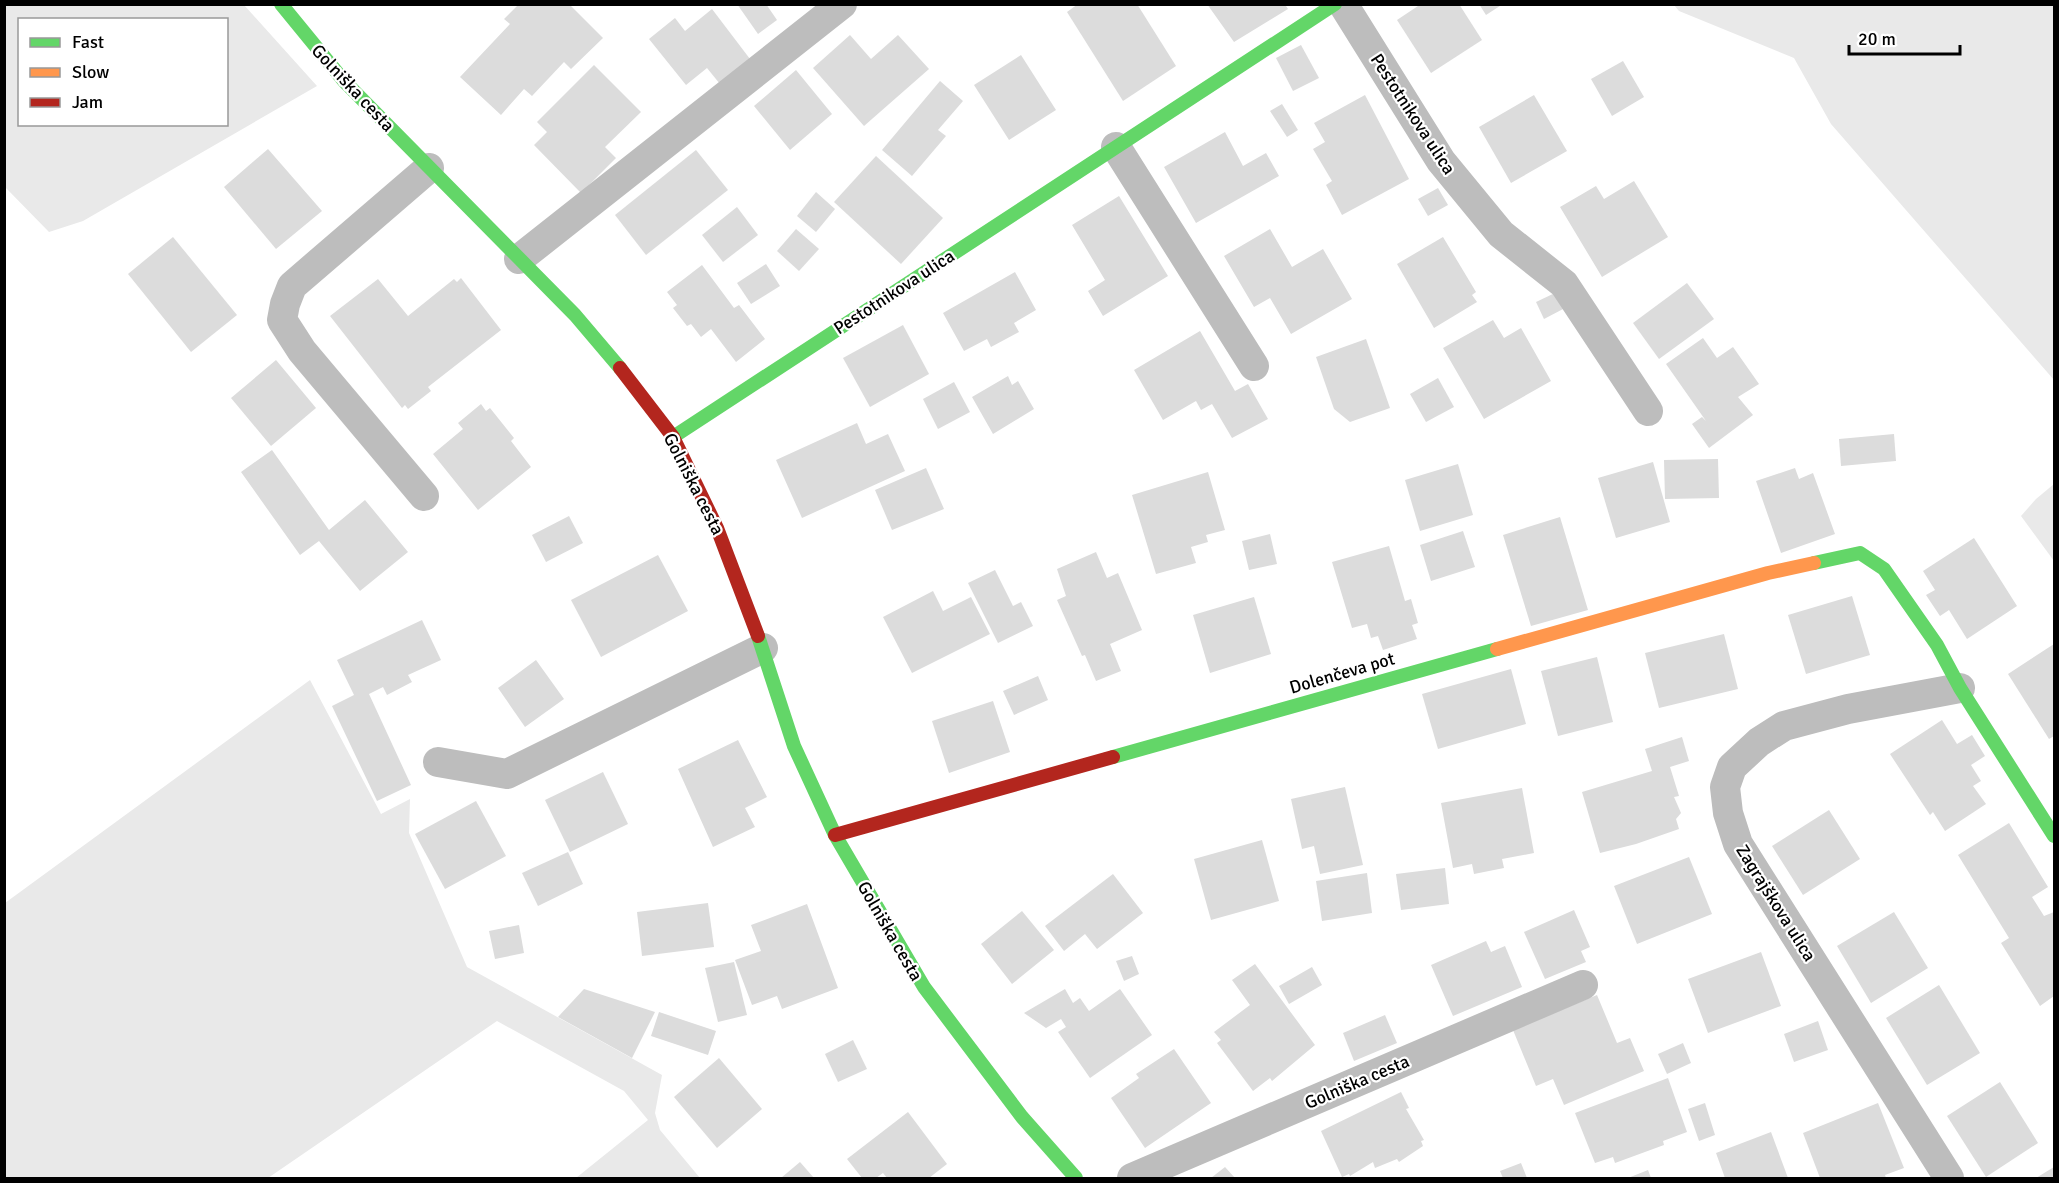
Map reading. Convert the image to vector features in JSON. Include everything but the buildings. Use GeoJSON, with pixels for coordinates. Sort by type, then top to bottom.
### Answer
{"type":"FeatureCollection","features":[{"type":"Feature","properties":{"kind":"street","name":"Golniška cesta"},"geometry":{"type":"LineString","coordinates":[[280,4],[344,81],[575,315],[633,383],[673,437],[717,528],[763,648],[794,746],[835,835],[924,987],[1022,1117],[1076,1179]]}},
{"type":"Feature","properties":{"kind":"street"},"geometry":{"type":"LineString","coordinates":[[519,259],[842,4]]}},
{"type":"Feature","properties":{"kind":"street","name":"Pestotnikova ulica"},"geometry":{"type":"LineString","coordinates":[[673,437],[1335,4]]}},
{"type":"Feature","properties":{"kind":"street","name":"Pestotnikova ulica"},"geometry":{"type":"LineString","coordinates":[[1343,4],[1441,161],[1501,234],[1564,284],[1648,411]]}},
{"type":"Feature","properties":{"kind":"street"},"geometry":{"type":"LineString","coordinates":[[1116,147],[1254,366]]}},
{"type":"Feature","properties":{"kind":"street"},"geometry":{"type":"LineString","coordinates":[[424,496],[302,351],[282,320],[292,286],[429,168]]}},
{"type":"Feature","properties":{"kind":"street","name":"Dolenčeva pot"},"geometry":{"type":"LineString","coordinates":[[835,835],[1768,573],[1860,554],[1884,569],[1937,645],[1960,688]]}},
{"type":"Feature","properties":{"kind":"street"},"geometry":{"type":"LineString","coordinates":[[438,762],[507,774],[763,648]]}},
{"type":"Feature","properties":{"kind":"street"},"geometry":{"type":"LineString","coordinates":[[1960,688],[2055,836]]}},
{"type":"Feature","properties":{"kind":"street","name":"Zagrajškova ulica"},"geometry":{"type":"LineString","coordinates":[[1949,1179],[1738,844],[1728,813],[1725,786],[1732,767],[1759,742],[1784,726],[1848,709],[1960,688]]}},
{"type":"Feature","properties":{"kind":"street","name":"Golniška cesta"},"geometry":{"type":"LineString","coordinates":[[1132,1179],[1583,985]]}},
{"type":"Feature","properties":{"kind":"shaded area"},"geometry":{"type":"Polygon","coordinates":[[[5,4],[244,5],[317,86],[83,221],[49,232],[5,187],[5,4]]]}},
{"type":"Feature","properties":{"kind":"shaded area"},"geometry":{"type":"Polygon","coordinates":[[[1674,5],[2054,5],[2054,380],[1831,124],[1794,58],[1679,11],[1674,5]]]}},
{"type":"Feature","properties":{"kind":"shaded area"},"geometry":{"type":"Polygon","coordinates":[[[2054,484],[2054,561],[2021,516],[2054,484]]]}},
{"type":"Feature","properties":{"kind":"shaded area"},"geometry":{"type":"Polygon","coordinates":[[[310,680],[381,814],[410,799],[409,833],[467,967],[662,1075],[655,1113],[660,1130],[700,1178],[576,1178],[648,1120],[624,1091],[497,1021],[268,1178],[5,1178],[5,903],[310,680]]]}},
{"type":"Feature","properties":{"kind":"traffic: fast"},"geometry":{"type":"LineString","coordinates":[[281,4],[344,81],[575,315],[620,368]]}},
{"type":"Feature","properties":{"kind":"traffic: fast"},"geometry":{"type":"LineString","coordinates":[[673,437],[1335,4]]}},
{"type":"Feature","properties":{"kind":"traffic: fast"},"geometry":{"type":"LineString","coordinates":[[1814,563],[1860,553],[1884,569],[1937,645],[1960,688],[2054,836]]}},
{"type":"Feature","properties":{"kind":"traffic: fast"},"geometry":{"type":"LineString","coordinates":[[758,636],[794,746],[835,835],[924,987],[1022,1117],[1076,1178]]}},
{"type":"Feature","properties":{"kind":"traffic: fast"},"geometry":{"type":"LineString","coordinates":[[1113,757],[1497,649]]}},
{"type":"Feature","properties":{"kind":"traffic: slow"},"geometry":{"type":"LineString","coordinates":[[1497,649],[1768,573],[1814,563]]}},
{"type":"Feature","properties":{"kind":"traffic: jam"},"geometry":{"type":"LineString","coordinates":[[620,368],[673,437],[717,528],[758,636]]}},
{"type":"Feature","properties":{"kind":"traffic: jam"},"geometry":{"type":"LineString","coordinates":[[835,835],[1113,757]]}}]}
